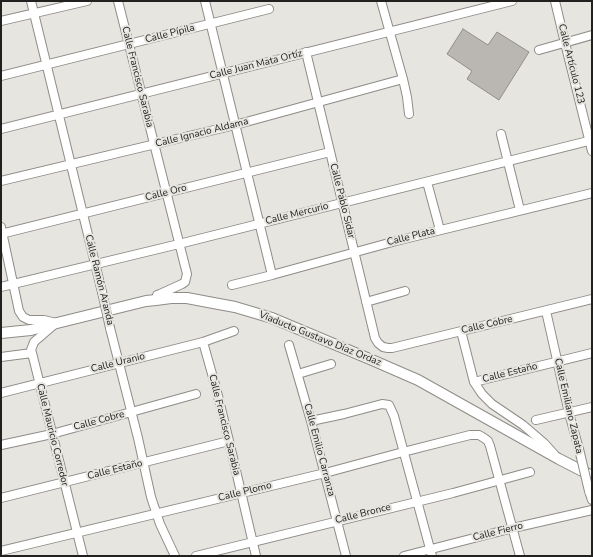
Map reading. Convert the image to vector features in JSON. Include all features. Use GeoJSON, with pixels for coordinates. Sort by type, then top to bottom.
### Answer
{"type":"FeatureCollection","features":[{"type":"Feature","properties":{"kind":"main road","name":"Viaducto Gustavo Díaz Ordaz"},"geometry":{"type":"LineString","coordinates":[[1,333],[31,330],[146,301],[171,298],[187,298],[235,307],[272,318],[418,380],[592,476]]}},
{"type":"Feature","properties":{"kind":"street","name":"Calle Ramón Aranda"},"geometry":{"type":"LineString","coordinates":[[32,1],[82,214],[144,462],[151,497],[164,535],[175,556]]}},
{"type":"Feature","properties":{"kind":"street"},"geometry":{"type":"LineString","coordinates":[[1,21],[88,1]]}},
{"type":"Feature","properties":{"kind":"street","name":"Calle Francisco Sarabia"},"geometry":{"type":"LineString","coordinates":[[118,1],[187,274],[185,282],[157,295],[156,300]]}},
{"type":"Feature","properties":{"kind":"street"},"geometry":{"type":"LineString","coordinates":[[205,1],[272,275]]}},
{"type":"Feature","properties":{"kind":"street"},"geometry":{"type":"LineString","coordinates":[[381,1],[403,79],[409,114]]}},
{"type":"Feature","properties":{"kind":"street","name":"Calle Juan Mata Ortíz"},"geometry":{"type":"LineString","coordinates":[[1,129],[512,1]]}},
{"type":"Feature","properties":{"kind":"street","name":"Calle Artículo 123"},"geometry":{"type":"LineString","coordinates":[[556,1],[565,43],[591,141],[592,151]]}},
{"type":"Feature","properties":{"kind":"street","name":"Calle Pípila"},"geometry":{"type":"LineString","coordinates":[[1,76],[269,9]]}},
{"type":"Feature","properties":{"kind":"street"},"geometry":{"type":"LineString","coordinates":[[539,50],[592,35]]}},
{"type":"Feature","properties":{"kind":"street","name":"Calle Pablo Sidar"},"geometry":{"type":"LineString","coordinates":[[306,52],[375,338],[383,347]]}},
{"type":"Feature","properties":{"kind":"street","name":"Calle Ignacio Aldama"},"geometry":{"type":"LineString","coordinates":[[1,181],[235,125],[403,79]]}},
{"type":"Feature","properties":{"kind":"street"},"geometry":{"type":"LineString","coordinates":[[502,134],[520,210]]}},
{"type":"Feature","properties":{"kind":"street","name":"Calle Mercurio"},"geometry":{"type":"LineString","coordinates":[[1,287],[95,265],[591,141]]}},
{"type":"Feature","properties":{"kind":"street","name":"Calle Oro"},"geometry":{"type":"LineString","coordinates":[[2,231],[82,214],[330,152]]}},
{"type":"Feature","properties":{"kind":"street"},"geometry":{"type":"LineString","coordinates":[[427,182],[440,230]]}},
{"type":"Feature","properties":{"kind":"street","name":"Calle Plata"},"geometry":{"type":"LineString","coordinates":[[232,285],[440,230],[592,193]]}},
{"type":"Feature","properties":{"kind":"street"},"geometry":{"type":"LineString","coordinates":[[2,231],[19,311],[23,317],[29,320],[44,320],[57,323]]}},
{"type":"Feature","properties":{"kind":"street"},"geometry":{"type":"LineString","coordinates":[[366,302],[406,291]]}},
{"type":"Feature","properties":{"kind":"street","name":"Calle Cobre"},"geometry":{"type":"LineString","coordinates":[[383,347],[392,348],[592,299]]}},
{"type":"Feature","properties":{"kind":"street","name":"Calle Emiliano Zapata"},"geometry":{"type":"LineString","coordinates":[[546,311],[569,413],[592,500]]}},
{"type":"Feature","properties":{"kind":"street"},"geometry":{"type":"LineString","coordinates":[[1,357],[32,353],[31,350],[34,342],[57,323]]}},
{"type":"Feature","properties":{"kind":"street","name":"Calle Uranio"},"geometry":{"type":"LineString","coordinates":[[1,393],[203,342],[234,331]]}},
{"type":"Feature","properties":{"kind":"street"},"geometry":{"type":"LineString","coordinates":[[461,331],[474,382],[482,394],[492,404],[523,425],[544,443],[559,459]]}},
{"type":"Feature","properties":{"kind":"street","name":"Calle Francisco Sarabia"},"geometry":{"type":"LineString","coordinates":[[203,342],[216,388],[256,556]]}},
{"type":"Feature","properties":{"kind":"street","name":"Calle Emilio Carranza"},"geometry":{"type":"LineString","coordinates":[[289,345],[311,421],[346,556]]}},
{"type":"Feature","properties":{"kind":"street","name":"Calle Mauricio Corredor"},"geometry":{"type":"LineString","coordinates":[[32,353],[83,556]]}},
{"type":"Feature","properties":{"kind":"street","name":"Calle Estaño"},"geometry":{"type":"LineString","coordinates":[[474,382],[592,353]]}},
{"type":"Feature","properties":{"kind":"street"},"geometry":{"type":"LineString","coordinates":[[298,374],[331,364]]}},
{"type":"Feature","properties":{"kind":"street","name":"Calle Cobre"},"geometry":{"type":"LineString","coordinates":[[1,445],[52,434],[196,394]]}},
{"type":"Feature","properties":{"kind":"street"},"geometry":{"type":"LineString","coordinates":[[311,421],[382,404],[389,406],[394,416],[432,553]]}},
{"type":"Feature","properties":{"kind":"street"},"geometry":{"type":"LineString","coordinates":[[536,420],[592,407]]}},
{"type":"Feature","properties":{"kind":"street","name":"Calle Plomo"},"geometry":{"type":"LineString","coordinates":[[1,550],[241,494],[470,435],[479,436],[488,441],[500,480]]}},
{"type":"Feature","properties":{"kind":"street","name":"Calle Estaño"},"geometry":{"type":"LineString","coordinates":[[1,498],[229,441]]}},
{"type":"Feature","properties":{"kind":"street","name":"Calle Bronce"},"geometry":{"type":"LineString","coordinates":[[196,556],[530,472]]}},
{"type":"Feature","properties":{"kind":"street"},"geometry":{"type":"LineString","coordinates":[[500,480],[520,556]]}},
{"type":"Feature","properties":{"kind":"street","name":"Calle Fierro"},"geometry":{"type":"LineString","coordinates":[[404,556],[432,553],[513,528],[592,510]]}},
{"type":"Feature","properties":{"kind":"building"},"geometry":{"type":"Polygon","coordinates":[[[463,29],[488,45],[497,32],[529,52],[499,100],[467,79],[472,71],[447,54],[463,29]]]}}]}
